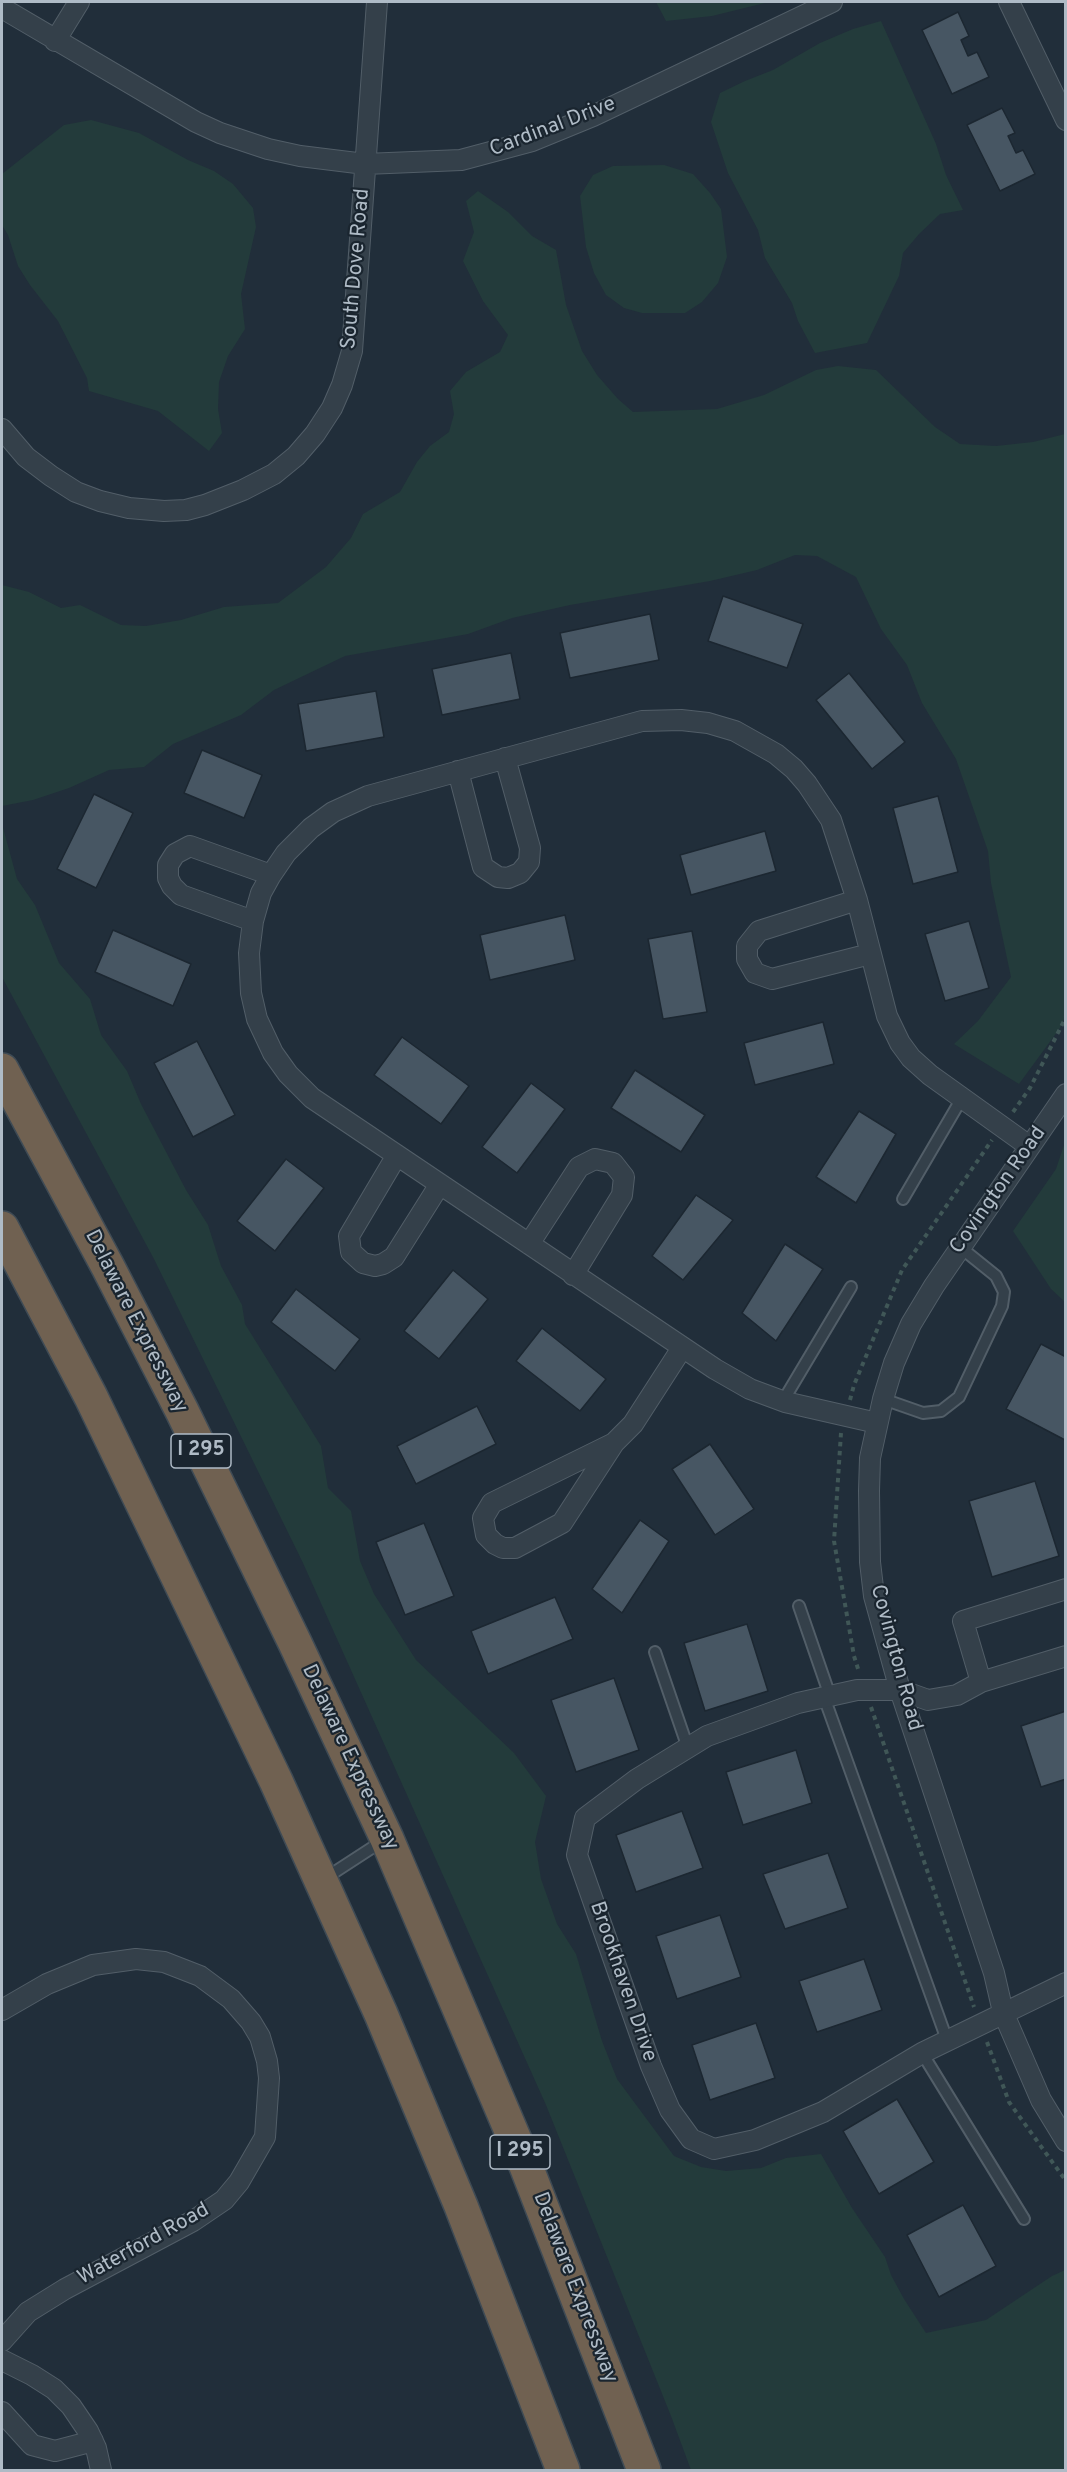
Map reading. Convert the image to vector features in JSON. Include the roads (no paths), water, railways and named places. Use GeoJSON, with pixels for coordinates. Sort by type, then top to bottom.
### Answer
{"type":"FeatureCollection","features":[{"type":"Feature","properties":{"kind":"highway","name":"Delaware Expressway"},"geometry":{"type":"LineString","coordinates":[[2,1070],[182,1411],[387,1839],[526,2166],[644,2470]]}},
{"type":"Feature","properties":{"kind":"highway"},"geometry":{"type":"LineString","coordinates":[[2,1228],[91,1397],[175,1567],[321,1881],[381,2014],[461,2206],[563,2470]]}},
{"type":"Feature","properties":{"kind":"street"},"geometry":{"type":"LineString","coordinates":[[55,41],[79,2]]}},
{"type":"Feature","properties":{"kind":"street","name":"South Dove Road"},"geometry":{"type":"LineString","coordinates":[[2,429],[26,457],[76,492],[129,508],[186,510],[243,490],[274,474],[296,456],[315,434],[332,408],[352,351],[377,2]]}},
{"type":"Feature","properties":{"kind":"street","name":"Cardinal Drive"},"geometry":{"type":"LineString","coordinates":[[2,8],[196,122],[220,133],[268,149],[300,156],[365,164],[461,160],[532,141],[593,116],[832,2]]}},
{"type":"Feature","properties":{"kind":"street"},"geometry":{"type":"LineString","coordinates":[[1009,2],[1065,120]]}},
{"type":"Feature","properties":{"kind":"street"},"geometry":{"type":"LineString","coordinates":[[877,1423],[783,1401],[750,1389],[682,1348],[312,1098],[288,1074],[273,1053],[257,1018],[250,993],[249,953],[253,921],[261,893],[271,874],[286,853],[311,828],[333,812],[368,796],[642,721],[681,720],[708,723],[735,731],[776,754],[807,784],[837,833],[887,1017],[900,1043],[911,1058],[930,1075],[1029,1146]]}},
{"type":"Feature","properties":{"kind":"street"},"geometry":{"type":"LineString","coordinates":[[458,771],[483,867],[498,877],[508,878],[520,873],[529,862],[530,848],[505,758]]}},
{"type":"Feature","properties":{"kind":"street"},"geometry":{"type":"LineString","coordinates":[[253,921],[181,895],[168,878],[168,865],[175,854],[190,846],[271,874]]}},
{"type":"Feature","properties":{"kind":"street"},"geometry":{"type":"LineString","coordinates":[[857,900],[759,931],[747,946],[747,959],[755,973],[772,979],[870,954]]}},
{"type":"Feature","properties":{"kind":"street","name":"Covington Road"},"geometry":{"type":"LineString","coordinates":[[1065,1094],[960,1247],[911,1324],[882,1399],[870,1458],[869,1491],[870,1562],[876,1605],[900,1690],[994,1973],[1003,2012],[1041,2100],[1065,2141]]}},
{"type":"Feature","properties":{"kind":"street"},"geometry":{"type":"LineString","coordinates":[[397,1155],[349,1236],[351,1252],[363,1263],[375,1266],[394,1257],[440,1184]]}},
{"type":"Feature","properties":{"kind":"street"},"geometry":{"type":"LineString","coordinates":[[529,1244],[579,1167],[595,1159],[613,1163],[624,1178],[622,1196],[573,1275]]}},
{"type":"Feature","properties":{"kind":"street"},"geometry":{"type":"LineString","coordinates":[[614,1443],[492,1503],[483,1518],[486,1535],[503,1548],[516,1548],[562,1523],[614,1443],[633,1424],[682,1348]]}},
{"type":"Feature","properties":{"kind":"street"},"geometry":{"type":"LineString","coordinates":[[981,1682],[963,1621],[1065,1589]]}},
{"type":"Feature","properties":{"kind":"street"},"geometry":{"type":"LineString","coordinates":[[900,1690],[928,1700],[957,1695],[981,1682],[1065,1656]]}},
{"type":"Feature","properties":{"kind":"street","name":"Brookhaven Drive"},"geometry":{"type":"LineString","coordinates":[[900,1690],[866,1692],[856,1690],[798,1703],[707,1736],[637,1779],[585,1818],[577,1855],[651,2066],[670,2110],[691,2139],[714,2149],[755,2140],[823,2112],[922,2053],[1065,1983]]}},
{"type":"Feature","properties":{"kind":"street","name":"Waterford Road"},"geometry":{"type":"LineString","coordinates":[[2,2010],[47,1984],[93,1965],[136,1959],[164,1962],[200,1976],[231,1999],[251,2022],[260,2037],[269,2078],[268,2126],[265,2137],[239,2182],[224,2200],[193,2221],[65,2289],[28,2312],[2,2341]]}},
{"type":"Feature","properties":{"kind":"street"},"geometry":{"type":"LineString","coordinates":[[2,2360],[32,2375],[54,2390],[70,2406],[93,2441],[101,2470]]}},
{"type":"Feature","properties":{"kind":"street"},"geometry":{"type":"LineString","coordinates":[[2,2412],[32,2445],[55,2451],[93,2441]]}},
{"type":"Feature","properties":{"kind":"lane"},"geometry":{"type":"LineString","coordinates":[[903,1199],[962,1098]]}},
{"type":"Feature","properties":{"kind":"lane"},"geometry":{"type":"LineString","coordinates":[[882,1399],[923,1413],[941,1410],[959,1397],[1002,1306],[1004,1292],[996,1276],[960,1247]]}},
{"type":"Feature","properties":{"kind":"lane"},"geometry":{"type":"LineString","coordinates":[[783,1401],[851,1287]]}},
{"type":"Feature","properties":{"kind":"lane"},"geometry":{"type":"LineString","coordinates":[[799,1606],[827,1697],[947,2040]]}},
{"type":"Feature","properties":{"kind":"lane"},"geometry":{"type":"LineString","coordinates":[[655,1652],[688,1748]]}},
{"type":"Feature","properties":{"kind":"lane"},"geometry":{"type":"LineString","coordinates":[[321,1881],[387,1839]]}},
{"type":"Feature","properties":{"kind":"lane"},"geometry":{"type":"LineString","coordinates":[[922,2053],[1024,2219]]}}]}
